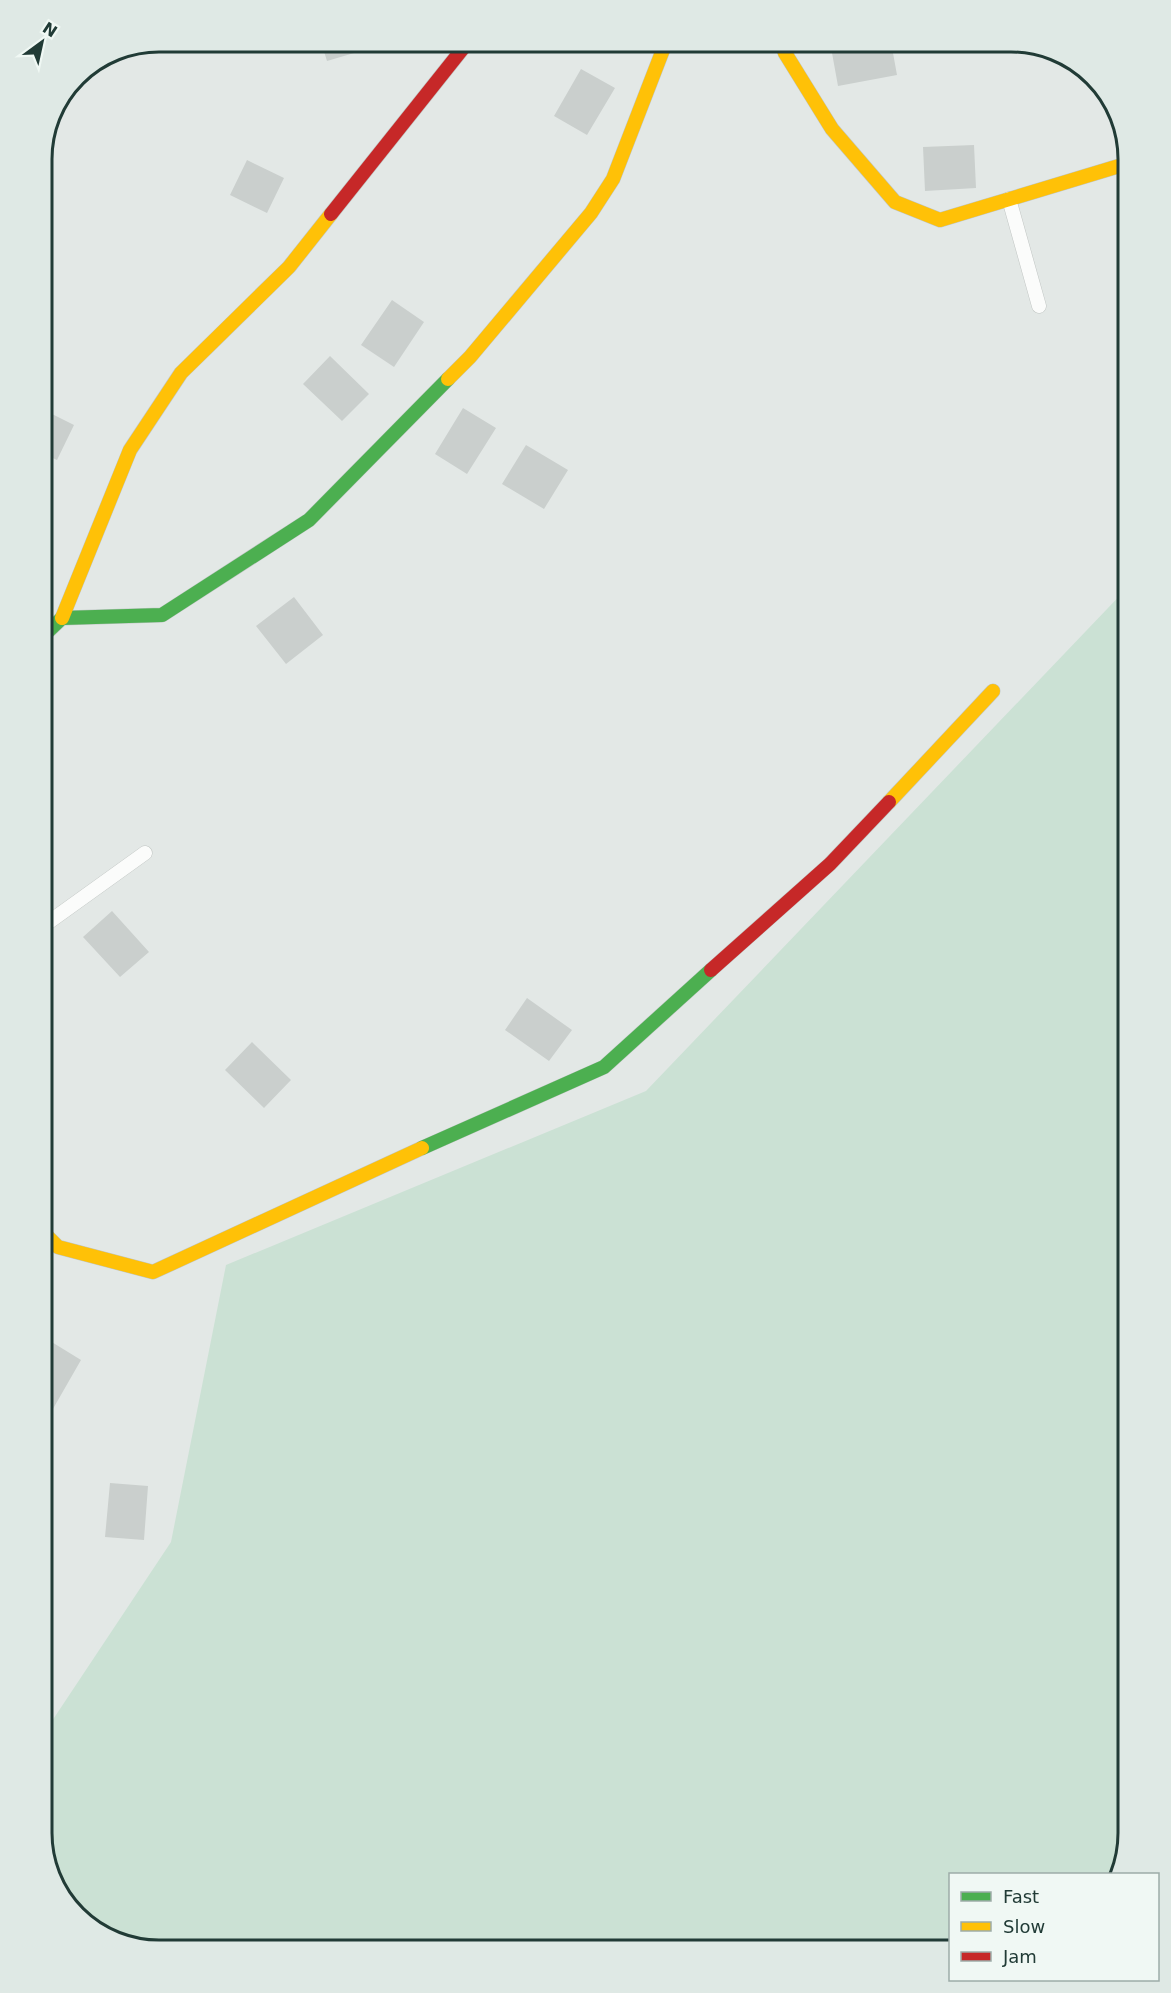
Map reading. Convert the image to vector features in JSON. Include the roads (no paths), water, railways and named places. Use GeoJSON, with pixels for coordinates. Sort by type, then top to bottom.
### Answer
{"type":"FeatureCollection","features":[{"type":"Feature","properties":{"kind":"street"},"geometry":{"type":"LineString","coordinates":[[53,627],[62,618],[130,450],[181,373],[289,267],[460,52]]}},
{"type":"Feature","properties":{"kind":"street"},"geometry":{"type":"LineString","coordinates":[[62,618],[162,615],[309,520],[470,357],[591,213],[613,178],[662,53]]}},
{"type":"Feature","properties":{"kind":"street"},"geometry":{"type":"LineString","coordinates":[[785,53],[832,129],[895,202],[940,220],[1118,165]]}},
{"type":"Feature","properties":{"kind":"street"},"geometry":{"type":"LineString","coordinates":[[52,1241],[58,1247],[153,1272],[319,1194],[604,1067],[830,864],[993,691]]}},
{"type":"Feature","properties":{"kind":"lane"},"geometry":{"type":"LineString","coordinates":[[1009,199],[1039,306]]}},
{"type":"Feature","properties":{"kind":"lane"},"geometry":{"type":"LineString","coordinates":[[53,919],[145,853]]}}]}
